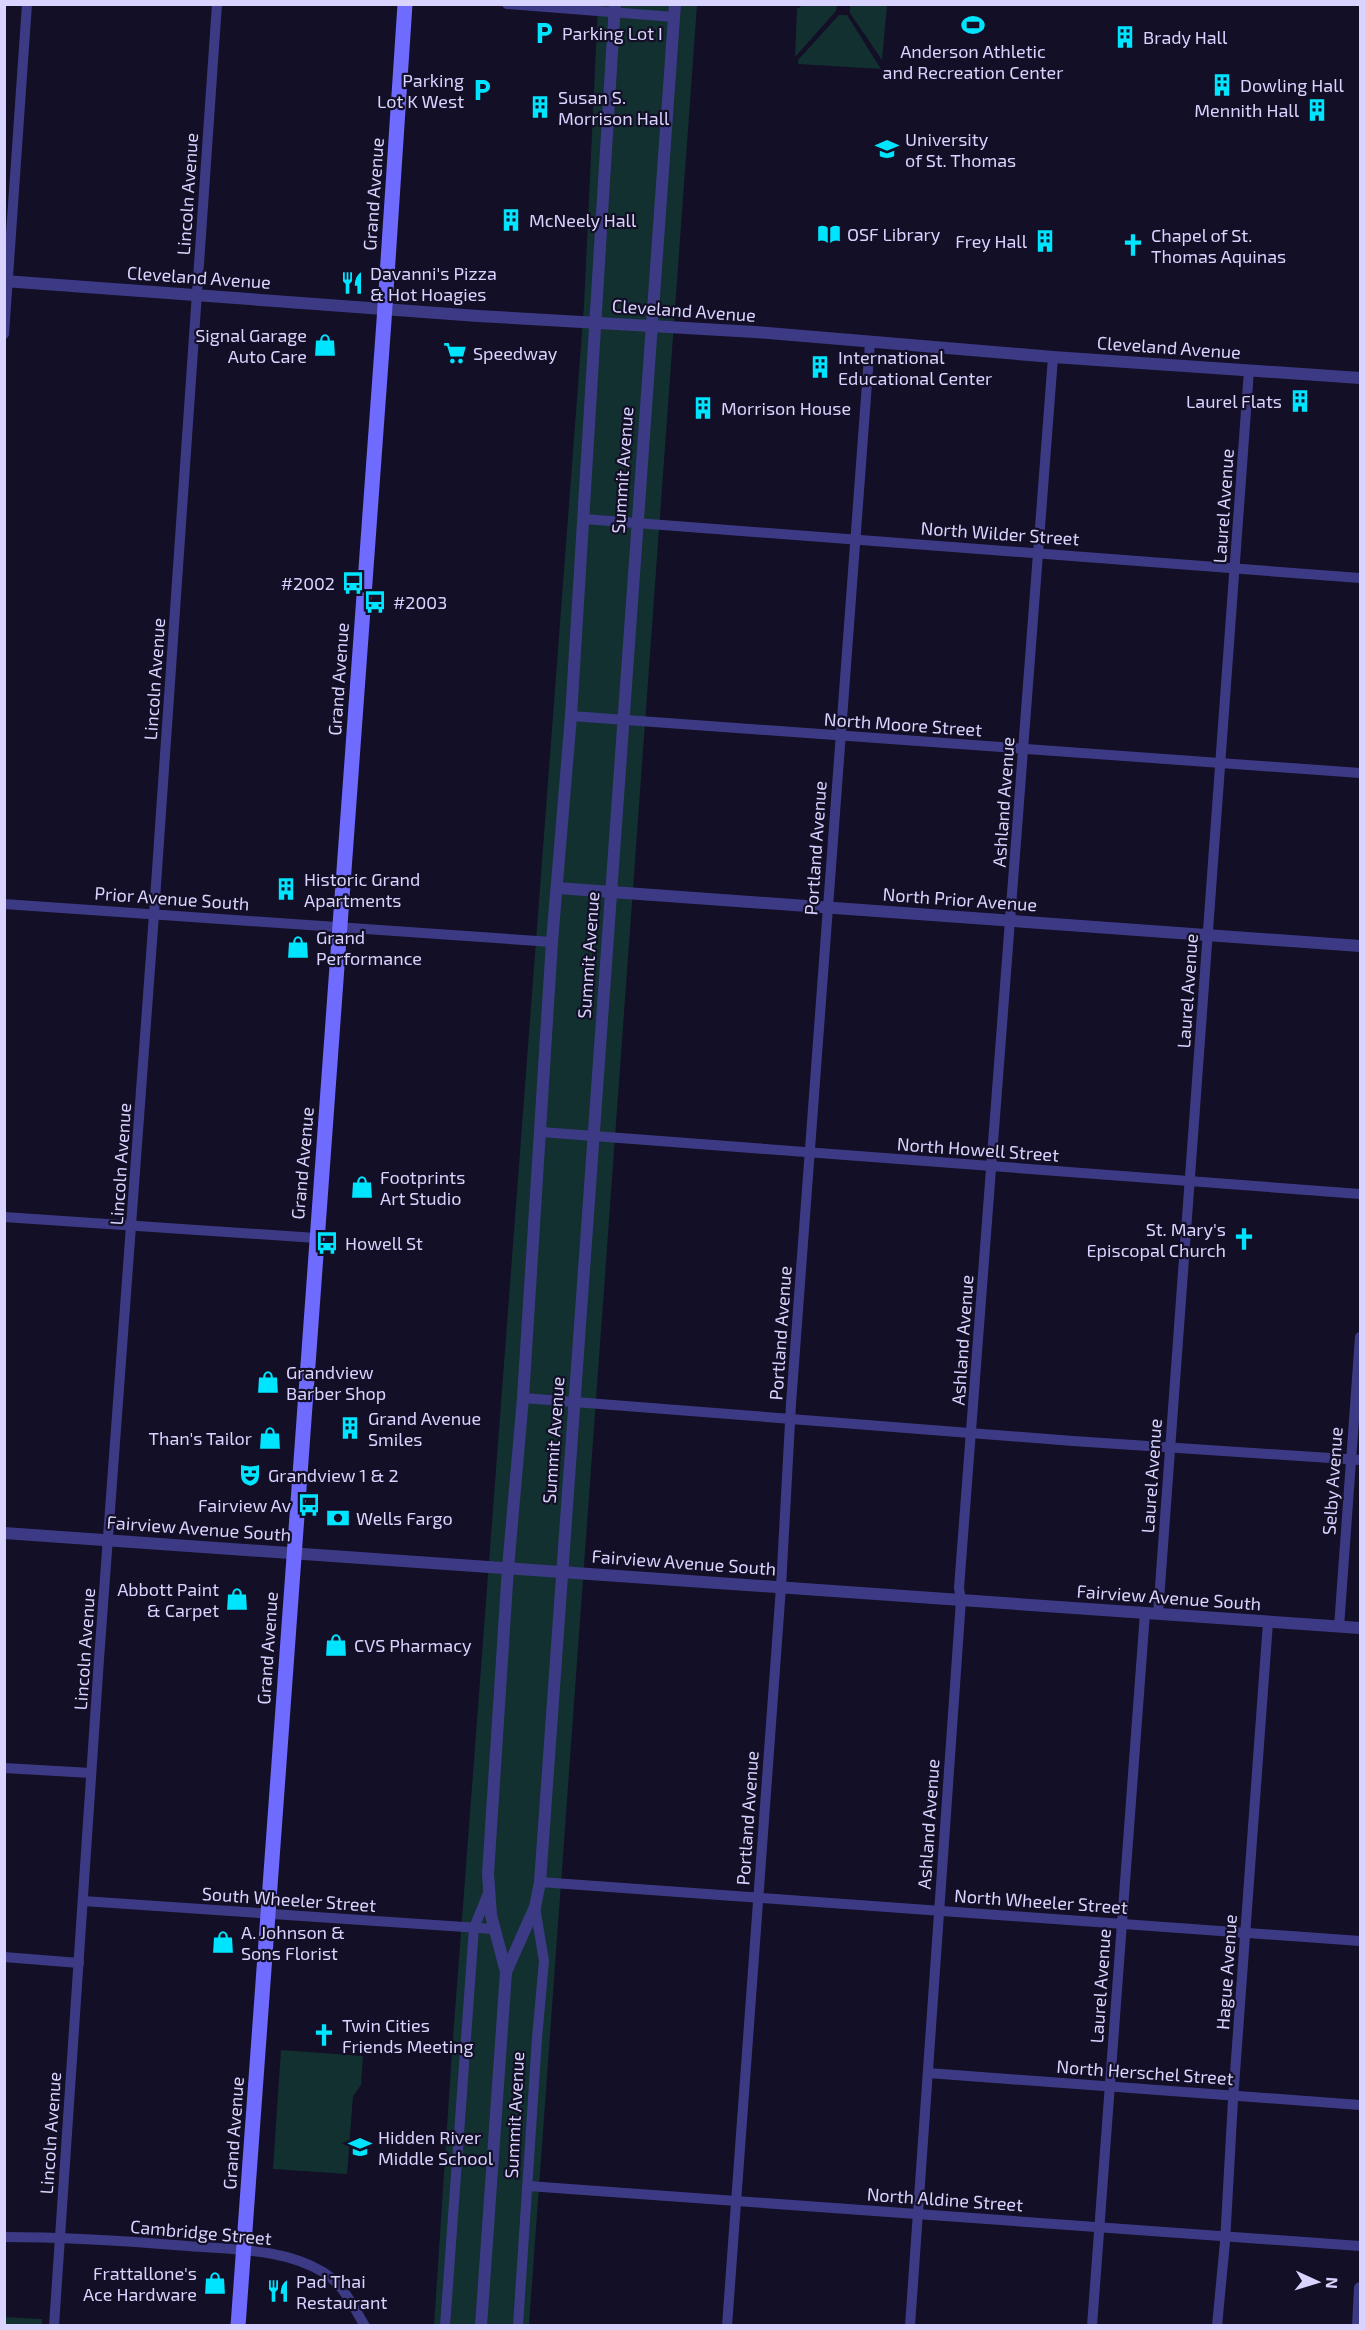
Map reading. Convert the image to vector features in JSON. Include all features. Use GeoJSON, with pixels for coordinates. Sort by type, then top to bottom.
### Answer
{"type":"FeatureCollection","features":[{"type":"Feature","properties":{"kind":"main road","name":"Grand Avenue"},"geometry":{"type":"LineString","coordinates":[[237,2325],[269,1914],[405,4]]}},
{"type":"Feature","properties":{"kind":"street"},"geometry":{"type":"LineString","coordinates":[[4,333],[27,4]]}},
{"type":"Feature","properties":{"kind":"street","name":"Lincoln Avenue"},"geometry":{"type":"LineString","coordinates":[[54,2325],[217,4]]}},
{"type":"Feature","properties":{"kind":"street"},"geometry":{"type":"LineString","coordinates":[[507,4],[674,11]]}},
{"type":"Feature","properties":{"kind":"street","name":"Summit Avenue"},"geometry":{"type":"LineString","coordinates":[[481,2325],[506,1972],[494,1929],[488,1874],[508,1568],[523,1398],[552,942],[571,716],[615,9]]}},
{"type":"Feature","properties":{"kind":"street","name":"Summit Avenue"},"geometry":{"type":"LineString","coordinates":[[506,1972],[535,1907],[540,1882],[674,11]]}},
{"type":"Feature","properties":{"kind":"street","name":"Cleveland Avenue"},"geometry":{"type":"LineString","coordinates":[[6,282],[650,327],[755,332],[1053,357],[1360,378]]}},
{"type":"Feature","properties":{"kind":"street","name":"Portland Avenue"},"geometry":{"type":"LineString","coordinates":[[727,2325],[781,1587],[809,1152],[870,343]]}},
{"type":"Feature","properties":{"kind":"street","name":"Ashland Avenue"},"geometry":{"type":"LineString","coordinates":[[910,2325],[916,2214],[961,1600],[959,1588],[1053,357]]}},
{"type":"Feature","properties":{"kind":"street","name":"Laurel Avenue"},"geometry":{"type":"LineString","coordinates":[[1158,1614],[1249,370]]}},
{"type":"Feature","properties":{"kind":"street","name":"North Wilder Street"},"geometry":{"type":"LineString","coordinates":[[584,519],[636,521],[1360,578]]}},
{"type":"Feature","properties":{"kind":"street","name":"North Moore Street"},"geometry":{"type":"LineString","coordinates":[[571,716],[1360,773]]}},
{"type":"Feature","properties":{"kind":"street","name":"North Prior Avenue"},"geometry":{"type":"LineString","coordinates":[[557,888],[1360,946]]}},
{"type":"Feature","properties":{"kind":"street","name":"Prior Avenue South"},"geometry":{"type":"LineString","coordinates":[[4,903],[552,942]]}},
{"type":"Feature","properties":{"kind":"street","name":"North Howell Street"},"geometry":{"type":"LineString","coordinates":[[541,1132],[1360,1194]]}},
{"type":"Feature","properties":{"kind":"street"},"geometry":{"type":"LineString","coordinates":[[4,1217],[316,1238]]}},
{"type":"Feature","properties":{"kind":"street","name":"Selby Avenue"},"geometry":{"type":"LineString","coordinates":[[1339,1627],[1356,1460],[1360,1337]]}},
{"type":"Feature","properties":{"kind":"street"},"geometry":{"type":"LineString","coordinates":[[523,1398],[1170,1448],[1356,1460]]}},
{"type":"Feature","properties":{"kind":"street","name":"Fairview Avenue South"},"geometry":{"type":"LineString","coordinates":[[4,1533],[1360,1628]]}},
{"type":"Feature","properties":{"kind":"street","name":"Laurel Avenue"},"geometry":{"type":"LineString","coordinates":[[1092,2325],[1145,1613]]}},
{"type":"Feature","properties":{"kind":"street","name":"Hague Avenue"},"geometry":{"type":"LineString","coordinates":[[1217,2325],[1268,1622]]}},
{"type":"Feature","properties":{"kind":"street"},"geometry":{"type":"LineString","coordinates":[[4,1768],[91,1773]]}},
{"type":"Feature","properties":{"kind":"street","name":"North Wheeler Street"},"geometry":{"type":"LineString","coordinates":[[540,1882],[1360,1941]]}},
{"type":"Feature","properties":{"kind":"street","name":"Summit Avenue"},"geometry":{"type":"LineString","coordinates":[[445,2325],[474,1928],[489,1890]]}},
{"type":"Feature","properties":{"kind":"street","name":"South Wheeler Street"},"geometry":{"type":"LineString","coordinates":[[83,1901],[494,1929]]}},
{"type":"Feature","properties":{"kind":"street","name":"Summit Avenue"},"geometry":{"type":"LineString","coordinates":[[518,2325],[544,1961],[535,1907]]}},
{"type":"Feature","properties":{"kind":"street"},"geometry":{"type":"LineString","coordinates":[[4,1958],[79,1963]]}},
{"type":"Feature","properties":{"kind":"street","name":"North Herschel Street"},"geometry":{"type":"LineString","coordinates":[[928,2073],[1360,2105]]}},
{"type":"Feature","properties":{"kind":"street","name":"North Aldine Street"},"geometry":{"type":"LineString","coordinates":[[528,2186],[1360,2246]]}},
{"type":"Feature","properties":{"kind":"street","name":"Cambridge Street"},"geometry":{"type":"LineString","coordinates":[[4,2237],[59,2237],[243,2251],[285,2257],[323,2272],[340,2286],[364,2325]]}},
{"type":"Feature","properties":{"kind":"street"},"geometry":{"type":"LineString","coordinates":[[1358,2325],[1360,2288]]}},
{"type":"Feature","properties":{"kind":"green space"},"geometry":{"type":"Polygon","coordinates":[[[598,5],[697,5],[529,2325],[434,2326],[452,2051],[584,306],[598,5]]]}},
{"type":"Feature","properties":{"kind":"green space"},"geometry":{"type":"Polygon","coordinates":[[[801,5],[837,5],[836,11],[795,57],[797,8],[801,5]]]}},
{"type":"Feature","properties":{"kind":"green space"},"geometry":{"type":"Polygon","coordinates":[[[850,5],[887,5],[882,60],[850,13],[850,5]]]}},
{"type":"Feature","properties":{"kind":"green space"},"geometry":{"type":"Polygon","coordinates":[[[839,15],[847,15],[881,69],[798,64],[798,60],[839,15]]]}},
{"type":"Feature","properties":{"kind":"green space"},"geometry":{"type":"Polygon","coordinates":[[[281,2050],[363,2056],[361,2085],[353,2096],[347,2174],[273,2169],[281,2050]]]}},
{"type":"Feature","properties":{"kind":"green space"},"geometry":{"type":"Polygon","coordinates":[[[5,2317],[42,2319],[42,2325],[5,2325],[5,2317]]]}},
{"type":"Feature","properties":{"kind":"place","name":"Anderson Athletic and Recreation Center"},"geometry":{"type":"Point","coordinates":[973,25]}},
{"type":"Feature","properties":{"kind":"place","name":"Parking Lot I"},"geometry":{"type":"Point","coordinates":[544,33]}},
{"type":"Feature","properties":{"kind":"place","name":"Brady Hall"},"geometry":{"type":"Point","coordinates":[1125,37]}},
{"type":"Feature","properties":{"kind":"place","name":"Dowling Hall"},"geometry":{"type":"Point","coordinates":[1222,85]}},
{"type":"Feature","properties":{"kind":"place","name":"Parking Lot K West"},"geometry":{"type":"Point","coordinates":[482,90]}},
{"type":"Feature","properties":{"kind":"place","name":"Susan S. Morrison Hall"},"geometry":{"type":"Point","coordinates":[540,107]}},
{"type":"Feature","properties":{"kind":"place","name":"Mennith Hall"},"geometry":{"type":"Point","coordinates":[1317,110]}},
{"type":"Feature","properties":{"kind":"place","name":"University of St. Thomas"},"geometry":{"type":"Point","coordinates":[887,149]}},
{"type":"Feature","properties":{"kind":"place","name":"McNeely Hall"},"geometry":{"type":"Point","coordinates":[511,220]}},
{"type":"Feature","properties":{"kind":"place","name":"OSF Library"},"geometry":{"type":"Point","coordinates":[829,234]}},
{"type":"Feature","properties":{"kind":"place","name":"Frey Hall"},"geometry":{"type":"Point","coordinates":[1045,241]}},
{"type":"Feature","properties":{"kind":"place","name":"Chapel of St. Thomas Aquinas"},"geometry":{"type":"Point","coordinates":[1133,245]}},
{"type":"Feature","properties":{"kind":"place","name":"Davanni's Pizza & Hot Hoagies"},"geometry":{"type":"Point","coordinates":[352,283]}},
{"type":"Feature","properties":{"kind":"place","name":"Signal Garage Auto Care"},"geometry":{"type":"Point","coordinates":[325,345]}},
{"type":"Feature","properties":{"kind":"place","name":"Speedway"},"geometry":{"type":"Point","coordinates":[455,353]}},
{"type":"Feature","properties":{"kind":"place","name":"International Educational Center"},"geometry":{"type":"Point","coordinates":[820,367]}},
{"type":"Feature","properties":{"kind":"place","name":"Laurel Flats"},"geometry":{"type":"Point","coordinates":[1300,401]}},
{"type":"Feature","properties":{"kind":"place","name":"Morrison House"},"geometry":{"type":"Point","coordinates":[703,408]}},
{"type":"Feature","properties":{"kind":"place","name":"#2002"},"geometry":{"type":"Point","coordinates":[353,583]}},
{"type":"Feature","properties":{"kind":"place","name":"#2003"},"geometry":{"type":"Point","coordinates":[375,602]}},
{"type":"Feature","properties":{"kind":"place","name":"Historic Grand Apartments"},"geometry":{"type":"Point","coordinates":[286,889]}},
{"type":"Feature","properties":{"kind":"place","name":"Grand Performance"},"geometry":{"type":"Point","coordinates":[298,947]}},
{"type":"Feature","properties":{"kind":"place","name":"Footprints Art Studio"},"geometry":{"type":"Point","coordinates":[362,1187]}},
{"type":"Feature","properties":{"kind":"place","name":"St. Mary's Episcopal Church"},"geometry":{"type":"Point","coordinates":[1244,1239]}},
{"type":"Feature","properties":{"kind":"place","name":"Howell St"},"geometry":{"type":"Point","coordinates":[327,1243]}},
{"type":"Feature","properties":{"kind":"place","name":"Grandview Barber Shop"},"geometry":{"type":"Point","coordinates":[268,1382]}},
{"type":"Feature","properties":{"kind":"place","name":"Grand Avenue Smiles"},"geometry":{"type":"Point","coordinates":[350,1428]}},
{"type":"Feature","properties":{"kind":"place","name":"Than's Tailor"},"geometry":{"type":"Point","coordinates":[270,1438]}},
{"type":"Feature","properties":{"kind":"place","name":"Grandview 1 & 2"},"geometry":{"type":"Point","coordinates":[250,1475]}},
{"type":"Feature","properties":{"kind":"place","name":"Fairview Av"},"geometry":{"type":"Point","coordinates":[309,1505]}},
{"type":"Feature","properties":{"kind":"place","name":"Wells Fargo"},"geometry":{"type":"Point","coordinates":[338,1518]}},
{"type":"Feature","properties":{"kind":"place","name":"Abbott Paint & Carpet"},"geometry":{"type":"Point","coordinates":[237,1599]}},
{"type":"Feature","properties":{"kind":"place","name":"CVS Pharmacy"},"geometry":{"type":"Point","coordinates":[336,1645]}},
{"type":"Feature","properties":{"kind":"place","name":"A. Johnson & Sons Florist"},"geometry":{"type":"Point","coordinates":[223,1942]}},
{"type":"Feature","properties":{"kind":"place","name":"Twin Cities Friends Meeting"},"geometry":{"type":"Point","coordinates":[324,2035]}},
{"type":"Feature","properties":{"kind":"place","name":"Hidden River Middle School"},"geometry":{"type":"Point","coordinates":[360,2147]}},
{"type":"Feature","properties":{"kind":"place","name":"Frattallone's Ace Hardware"},"geometry":{"type":"Point","coordinates":[215,2283]}},
{"type":"Feature","properties":{"kind":"place","name":"Pad Thai Restaurant"},"geometry":{"type":"Point","coordinates":[278,2291]}}]}
